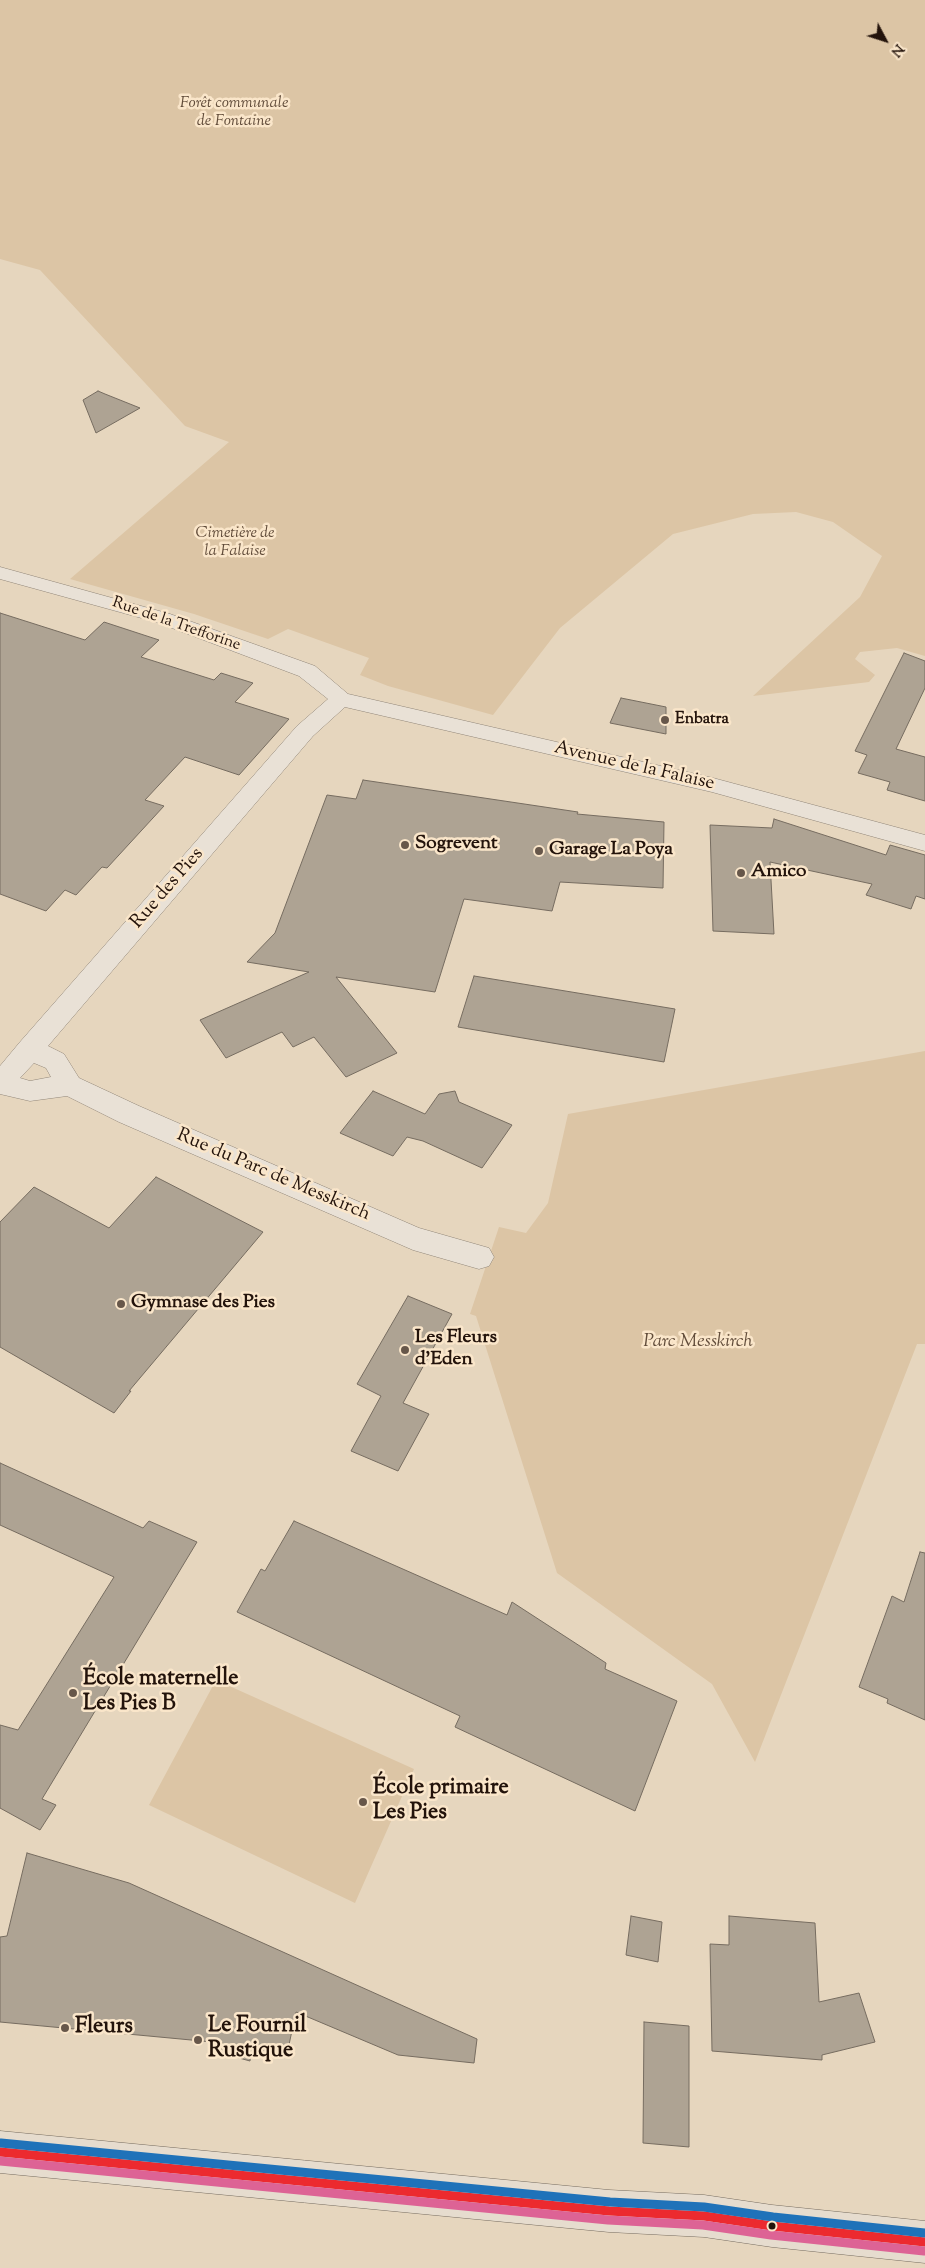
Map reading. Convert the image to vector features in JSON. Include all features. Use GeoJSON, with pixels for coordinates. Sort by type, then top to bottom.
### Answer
{"type":"FeatureCollection","features":[{"type":"Feature","properties":{"kind":"main road"},"geometry":{"type":"LineString","coordinates":[[0,2152],[608,2211],[704,2216],[772,2226],[925,2242]]}},
{"type":"Feature","properties":{"kind":"street","name":"Rue de la Trefforine"},"geometry":{"type":"LineString","coordinates":[[0,573],[164,618],[308,671],[341,700]]}},
{"type":"Feature","properties":{"kind":"street","name":"Avenue de la Falaise"},"geometry":{"type":"LineString","coordinates":[[341,700],[713,785],[925,843]]}},
{"type":"Feature","properties":{"kind":"street","name":"Rue des Pies"},"geometry":{"type":"LineString","coordinates":[[0,1084],[305,731],[341,700]]}},
{"type":"Feature","properties":{"kind":"street"},"geometry":{"type":"LineString","coordinates":[[0,1084],[30,1091],[70,1085],[55,1061],[29,1049]]}},
{"type":"Feature","properties":{"kind":"street","name":"Rue du Parc de Messkirch"},"geometry":{"type":"LineString","coordinates":[[70,1085],[129,1114],[413,1238],[479,1257]]}},
{"type":"Feature","properties":{"kind":"green space"},"geometry":{"type":"Polygon","coordinates":[[[0,0],[925,0],[925,656],[897,648],[860,652],[855,659],[875,675],[869,682],[753,696],[860,597],[882,556],[833,522],[796,512],[753,514],[673,534],[560,628],[493,715],[388,686],[360,675],[369,658],[288,629],[268,639],[194,614],[70,579],[229,442],[185,426],[40,270],[0,259],[0,0]]]}},
{"type":"Feature","properties":{"kind":"green space","name":"Parc Messkirch"},"geometry":{"type":"Polygon","coordinates":[[[925,1051],[925,1344],[917,1344],[755,1762],[712,1684],[557,1573],[476,1316],[470,1314],[499,1227],[526,1233],[548,1203],[568,1114],[925,1051]]]}},
{"type":"Feature","properties":{"kind":"green space"},"geometry":{"type":"Polygon","coordinates":[[[216,1680],[414,1769],[355,1903],[149,1805],[216,1680]]]}},
{"type":"Feature","properties":{"kind":"building"},"geometry":{"type":"Polygon","coordinates":[[[98,391],[140,408],[96,433],[83,400],[98,391]]]}},
{"type":"Feature","properties":{"kind":"building"},"geometry":{"type":"Polygon","coordinates":[[[0,613],[85,640],[104,622],[159,640],[141,657],[214,680],[221,673],[253,683],[235,702],[289,719],[239,775],[185,757],[145,800],[164,806],[107,868],[102,867],[76,895],[65,890],[46,911],[0,894],[0,613]]]}},
{"type":"Feature","properties":{"kind":"building"},"geometry":{"type":"Polygon","coordinates":[[[904,653],[925,661],[925,688],[896,749],[925,757],[925,801],[887,790],[890,782],[858,773],[867,755],[855,751],[904,653]]]}},
{"type":"Feature","properties":{"kind":"building"},"geometry":{"type":"Polygon","coordinates":[[[621,698],[666,707],[666,734],[610,723],[621,698]]]}},
{"type":"Feature","properties":{"kind":"building"},"geometry":{"type":"Polygon","coordinates":[[[363,780],[578,812],[577,814],[664,822],[663,888],[560,882],[552,911],[464,899],[435,992],[336,977],[397,1053],[346,1077],[314,1037],[293,1047],[282,1032],[226,1058],[200,1020],[309,972],[247,962],[275,933],[327,795],[356,799],[363,780]]]}},
{"type":"Feature","properties":{"kind":"building"},"geometry":{"type":"Polygon","coordinates":[[[774,819],[886,855],[890,845],[925,855],[925,899],[916,896],[911,909],[866,895],[872,884],[770,862],[774,934],[713,931],[710,825],[772,828],[774,819]]]}},
{"type":"Feature","properties":{"kind":"building"},"geometry":{"type":"Polygon","coordinates":[[[474,976],[675,1009],[664,1062],[458,1027],[474,976]]]}},
{"type":"Feature","properties":{"kind":"building"},"geometry":{"type":"Polygon","coordinates":[[[373,1091],[425,1114],[439,1094],[455,1091],[459,1102],[512,1125],[482,1168],[423,1141],[407,1137],[393,1156],[340,1133],[373,1091]]]}},
{"type":"Feature","properties":{"kind":"building","name":"Gymnase des Pies"},"geometry":{"type":"Polygon","coordinates":[[[156,1177],[263,1232],[129,1391],[131,1391],[114,1413],[0,1347],[0,1222],[34,1187],[109,1228],[156,1177]]]}},
{"type":"Feature","properties":{"kind":"building","name":"Les Fleurs d'Eden"},"geometry":{"type":"Polygon","coordinates":[[[408,1296],[452,1314],[403,1403],[429,1414],[398,1471],[351,1451],[381,1396],[357,1384],[408,1296]]]}},
{"type":"Feature","properties":{"kind":"building"},"geometry":{"type":"Polygon","coordinates":[[[0,1463],[143,1528],[149,1521],[197,1542],[42,1799],[56,1805],[40,1830],[0,1808],[0,1725],[18,1730],[114,1577],[0,1525],[0,1463]]]}},
{"type":"Feature","properties":{"kind":"building"},"geometry":{"type":"Polygon","coordinates":[[[294,1521],[507,1615],[512,1602],[606,1663],[605,1669],[677,1701],[635,1811],[455,1727],[460,1716],[237,1612],[261,1569],[265,1571],[294,1521]]]}},
{"type":"Feature","properties":{"kind":"building"},"geometry":{"type":"Polygon","coordinates":[[[920,1552],[925,1553],[925,1720],[887,1703],[888,1699],[859,1687],[892,1596],[904,1602],[920,1552]]]}},
{"type":"Feature","properties":{"kind":"building"},"geometry":{"type":"Polygon","coordinates":[[[27,1853],[129,1883],[477,2039],[474,2063],[398,2055],[296,2012],[287,2054],[251,2049],[250,2061],[221,2053],[223,2043],[0,2022],[0,1937],[7,1936],[27,1853]]]}},
{"type":"Feature","properties":{"kind":"building"},"geometry":{"type":"Polygon","coordinates":[[[631,1916],[662,1922],[658,1962],[626,1955],[631,1916]]]}},
{"type":"Feature","properties":{"kind":"building"},"geometry":{"type":"Polygon","coordinates":[[[729,1916],[815,1923],[819,2002],[859,1993],[875,2042],[822,2055],[822,2060],[712,2051],[710,1944],[729,1945],[729,1916]]]}},
{"type":"Feature","properties":{"kind":"building"},"geometry":{"type":"Polygon","coordinates":[[[644,2022],[689,2026],[689,2147],[643,2143],[644,2022]]]}},
{"type":"Feature","properties":{"kind":"transit line"},"geometry":{"type":"LineString","coordinates":[[1,2143],[610,2202],[704,2207],[773,2217],[925,2233]]}},
{"type":"Feature","properties":{"kind":"transit line"},"geometry":{"type":"LineString","coordinates":[[0,2152],[609,2211],[704,2216],[772,2226],[925,2242]]}},
{"type":"Feature","properties":{"kind":"transit line"},"geometry":{"type":"LineString","coordinates":[[0,2161],[608,2220],[703,2225],[771,2235],[924,2251]]}},
{"type":"Feature","properties":{"kind":"place","name":"Enbatra"},"geometry":{"type":"Point","coordinates":[665,720]}},
{"type":"Feature","properties":{"kind":"place","name":"Sogrevent"},"geometry":{"type":"Point","coordinates":[405,845]}},
{"type":"Feature","properties":{"kind":"place","name":"Garage La Poya"},"geometry":{"type":"Point","coordinates":[539,851]}},
{"type":"Feature","properties":{"kind":"place","name":"Amico"},"geometry":{"type":"Point","coordinates":[741,873]}},
{"type":"Feature","properties":{"kind":"place","name":"Gymnase des Pies"},"geometry":{"type":"Point","coordinates":[121,1304]}},
{"type":"Feature","properties":{"kind":"place","name":"Les Fleurs d'Eden"},"geometry":{"type":"Point","coordinates":[405,1350]}},
{"type":"Feature","properties":{"kind":"place","name":"École maternelle Les Pies B"},"geometry":{"type":"Point","coordinates":[73,1693]}},
{"type":"Feature","properties":{"kind":"place","name":"École primaire Les Pies"},"geometry":{"type":"Point","coordinates":[363,1802]}},
{"type":"Feature","properties":{"kind":"place","name":"Fleurs"},"geometry":{"type":"Point","coordinates":[65,2028]}},
{"type":"Feature","properties":{"kind":"place","name":"Le Fournil Rustique"},"geometry":{"type":"Point","coordinates":[198,2040]}},
{"type":"Feature","properties":{"kind":"park label","name":"Forêt communale de Fontaine"},"geometry":{"type":"Point","coordinates":[234,113]}},
{"type":"Feature","properties":{"kind":"park label","name":"Cimetière de la Falaise"},"geometry":{"type":"Point","coordinates":[235,543]}}]}
